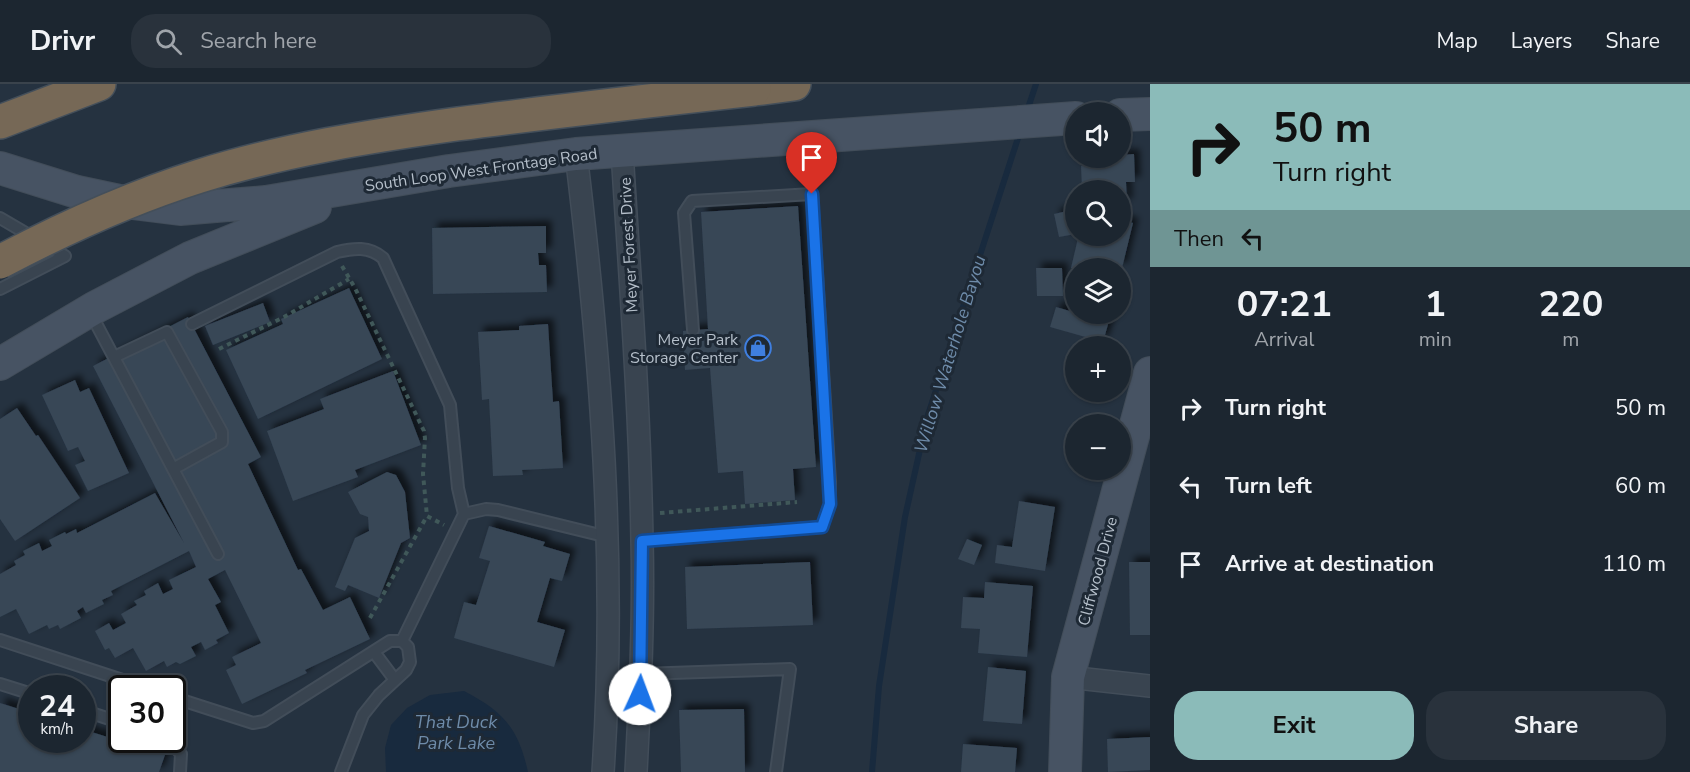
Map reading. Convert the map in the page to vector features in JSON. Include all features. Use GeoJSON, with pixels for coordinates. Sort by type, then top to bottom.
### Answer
{"type":"FeatureCollection","features":[{"type":"Feature","properties":{"kind":"highway"},"geometry":{"type":"LineString","coordinates":[[12,116],[99,84]]}},
{"type":"Feature","properties":{"kind":"highway"},"geometry":{"type":"LineString","coordinates":[[0,262],[44,238],[120,204],[200,176],[294,152],[394,133],[459,124],[794,84]]}},
{"type":"Feature","properties":{"kind":"main road"},"geometry":{"type":"LineString","coordinates":[[1131,115],[1150,114]]}},
{"type":"Feature","properties":{"kind":"main road","name":"South Loop West Frontage Road"},"geometry":{"type":"LineString","coordinates":[[0,168],[96,196],[124,202],[180,208],[266,202],[449,171],[576,154],[1065,119]]}},
{"type":"Feature","properties":{"kind":"main road"},"geometry":{"type":"LineString","coordinates":[[0,364],[90,311],[190,258],[368,185]]}},
{"type":"Feature","properties":{"kind":"main road","name":"Cliffwood Drive"},"geometry":{"type":"LineString","coordinates":[[1065,772],[1068,677],[1150,378]]}},
{"type":"Feature","properties":{"kind":"street","name":"Meyer Forest Drive"},"geometry":{"type":"LineString","coordinates":[[622,150],[636,382],[642,541],[641,674],[636,772]]}},
{"type":"Feature","properties":{"kind":"street"},"geometry":{"type":"LineString","coordinates":[[576,154],[589,262],[608,537],[608,671],[603,772]]}},
{"type":"Feature","properties":{"kind":"street"},"geometry":{"type":"LineString","coordinates":[[608,537],[642,541]]}},
{"type":"Feature","properties":{"kind":"street"},"geometry":{"type":"LineString","coordinates":[[1068,677],[1150,686]]}},
{"type":"Feature","properties":{"kind":"lane"},"geometry":{"type":"LineString","coordinates":[[642,541],[822,527],[830,504],[830,482],[812,194],[692,201],[684,213],[693,330]]}},
{"type":"Feature","properties":{"kind":"lane"},"geometry":{"type":"LineString","coordinates":[[0,218],[64,256],[0,289]]}},
{"type":"Feature","properties":{"kind":"lane"},"geometry":{"type":"LineString","coordinates":[[192,324],[335,253],[351,248],[363,248],[375,251],[383,258],[450,405],[458,488],[464,514],[402,641]]}},
{"type":"Feature","properties":{"kind":"lane"},"geometry":{"type":"LineString","coordinates":[[90,311],[218,554]]}},
{"type":"Feature","properties":{"kind":"lane"},"geometry":{"type":"LineString","coordinates":[[114,357],[167,332],[222,432],[222,442],[173,469]]}},
{"type":"Feature","properties":{"kind":"lane"},"geometry":{"type":"LineString","coordinates":[[464,514],[486,509],[498,510],[608,537]]}},
{"type":"Feature","properties":{"kind":"lane"},"geometry":{"type":"LineString","coordinates":[[0,640],[108,675]]}},
{"type":"Feature","properties":{"kind":"lane"},"geometry":{"type":"LineString","coordinates":[[186,701],[253,723],[264,721],[390,641],[402,641],[408,646],[410,662],[363,715],[341,772]]}},
{"type":"Feature","properties":{"kind":"lane"},"geometry":{"type":"LineString","coordinates":[[374,652],[395,680]]}},
{"type":"Feature","properties":{"kind":"lane"},"geometry":{"type":"LineString","coordinates":[[641,674],[790,669],[776,772]]}},
{"type":"Feature","properties":{"kind":"lane"},"geometry":{"type":"LineString","coordinates":[[0,684],[18,690]]}},
{"type":"Feature","properties":{"kind":"lane"},"geometry":{"type":"LineString","coordinates":[[180,753],[180,772]]}},
{"type":"Feature","properties":{"kind":"path"},"geometry":{"type":"LineString","coordinates":[[335,253],[424,431],[425,438],[423,474],[427,516],[370,618]]}},
{"type":"Feature","properties":{"kind":"path"},"geometry":{"type":"LineString","coordinates":[[219,349],[349,279]]}},
{"type":"Feature","properties":{"kind":"path"},"geometry":{"type":"LineString","coordinates":[[658,513],[797,502]]}},
{"type":"Feature","properties":{"kind":"path"},"geometry":{"type":"LineString","coordinates":[[427,516],[456,530]]}},
{"type":"Feature","properties":{"kind":"water","name":"That Duck Park Lake"},"geometry":{"type":"Polygon","coordinates":[[[464,691],[489,706],[507,723],[519,744],[528,772],[386,772],[385,748],[391,725],[407,708],[430,695],[464,691]]]}},
{"type":"Feature","properties":{"kind":"building"},"geometry":{"type":"Polygon","coordinates":[[[1131,154],[1134,154],[1135,182],[1131,180],[1082,180],[1081,168],[1131,168],[1131,154]]]}},
{"type":"Feature","properties":{"kind":"building","name":"Meyer Park Storage Center"},"geometry":{"type":"Polygon","coordinates":[[[798,206],[816,467],[793,469],[795,500],[745,504],[743,471],[718,473],[710,368],[685,370],[683,331],[708,329],[701,212],[798,206]]]}},
{"type":"Feature","properties":{"kind":"building"},"geometry":{"type":"Polygon","coordinates":[[[1065,212],[1065,236],[1059,237],[1054,214],[1065,212]]]}},
{"type":"Feature","properties":{"kind":"building"},"geometry":{"type":"Polygon","coordinates":[[[546,226],[546,253],[538,253],[539,265],[546,265],[547,292],[433,294],[432,228],[546,226]]]}},
{"type":"Feature","properties":{"kind":"building"},"geometry":{"type":"Polygon","coordinates":[[[1076,246],[1127,246],[1124,258],[1073,258],[1076,246]]]}},
{"type":"Feature","properties":{"kind":"building"},"geometry":{"type":"Polygon","coordinates":[[[1036,268],[1062,268],[1063,296],[1037,296],[1036,268]]]}},
{"type":"Feature","properties":{"kind":"building"},"geometry":{"type":"Polygon","coordinates":[[[349,288],[382,359],[258,419],[226,350],[283,324],[281,319],[349,288]]]}},
{"type":"Feature","properties":{"kind":"building"},"geometry":{"type":"Polygon","coordinates":[[[263,303],[270,322],[213,345],[205,326],[263,303]]]}},
{"type":"Feature","properties":{"kind":"building"},"geometry":{"type":"Polygon","coordinates":[[[1056,307],[1065,310],[1065,324],[1108,324],[1105,336],[1082,336],[1050,327],[1056,307]]]}},
{"type":"Feature","properties":{"kind":"building"},"geometry":{"type":"Polygon","coordinates":[[[188,317],[261,457],[248,464],[298,570],[301,569],[323,610],[350,597],[370,639],[242,704],[226,670],[236,665],[232,657],[261,643],[225,570],[208,579],[221,602],[215,605],[229,633],[216,640],[218,643],[205,650],[201,642],[191,647],[196,656],[180,664],[176,662],[167,667],[164,661],[146,671],[133,648],[115,658],[109,648],[105,650],[95,631],[109,623],[113,630],[126,623],[121,614],[137,605],[134,601],[146,595],[144,591],[158,583],[163,594],[173,589],[169,580],[196,567],[189,551],[111,591],[113,595],[102,600],[104,604],[86,613],[83,607],[77,611],[81,618],[60,629],[58,625],[49,629],[47,625],[29,634],[16,609],[0,617],[0,574],[16,565],[14,561],[25,555],[23,551],[39,543],[42,551],[52,546],[49,540],[76,529],[77,533],[155,493],[184,543],[93,366],[188,317]]]}},
{"type":"Feature","properties":{"kind":"building"},"geometry":{"type":"Polygon","coordinates":[[[548,324],[553,402],[559,401],[563,468],[522,470],[523,475],[493,476],[489,399],[482,400],[478,332],[519,330],[519,326],[548,324]]]}},
{"type":"Feature","properties":{"kind":"building"},"geometry":{"type":"Polygon","coordinates":[[[393,371],[421,445],[355,470],[358,477],[293,501],[267,431],[324,409],[320,399],[393,371]]]}},
{"type":"Feature","properties":{"kind":"building"},"geometry":{"type":"Polygon","coordinates":[[[75,380],[80,392],[89,388],[129,473],[88,491],[75,465],[85,461],[78,447],[68,451],[42,395],[75,380]]]}},
{"type":"Feature","properties":{"kind":"building"},"geometry":{"type":"Polygon","coordinates":[[[17,408],[80,498],[15,541],[0,519],[0,419],[17,408]]]}},
{"type":"Feature","properties":{"kind":"building"},"geometry":{"type":"Polygon","coordinates":[[[387,472],[396,475],[405,492],[410,538],[401,543],[379,598],[348,585],[345,591],[335,587],[355,538],[369,531],[368,517],[360,514],[348,492],[387,472]]]}},
{"type":"Feature","properties":{"kind":"building"},"geometry":{"type":"Polygon","coordinates":[[[1019,501],[1055,507],[1045,571],[995,563],[997,545],[1012,547],[1019,501]]]}},
{"type":"Feature","properties":{"kind":"building"},"geometry":{"type":"Polygon","coordinates":[[[489,526],[545,542],[543,546],[570,554],[562,581],[550,578],[537,622],[565,630],[554,667],[454,638],[464,602],[476,605],[490,561],[479,558],[489,526]]]}},
{"type":"Feature","properties":{"kind":"building"},"geometry":{"type":"Polygon","coordinates":[[[967,539],[982,545],[974,565],[958,559],[967,539]]]}},
{"type":"Feature","properties":{"kind":"building"},"geometry":{"type":"Polygon","coordinates":[[[810,562],[813,625],[687,629],[685,567],[810,562]]]}},
{"type":"Feature","properties":{"kind":"building"},"geometry":{"type":"Polygon","coordinates":[[[1129,562],[1150,562],[1150,635],[1130,635],[1129,562]]]}},
{"type":"Feature","properties":{"kind":"building"},"geometry":{"type":"Polygon","coordinates":[[[985,582],[1033,586],[1027,657],[978,653],[980,629],[961,628],[963,597],[984,598],[985,582]]]}},
{"type":"Feature","properties":{"kind":"building"},"geometry":{"type":"Polygon","coordinates":[[[988,667],[1026,671],[1022,724],[983,721],[988,667]]]}},
{"type":"Feature","properties":{"kind":"building"},"geometry":{"type":"Polygon","coordinates":[[[0,703],[18,709],[18,753],[96,753],[96,733],[108,737],[108,753],[165,755],[159,772],[0,772],[0,703]]]}},
{"type":"Feature","properties":{"kind":"building"},"geometry":{"type":"Polygon","coordinates":[[[744,709],[745,772],[681,772],[679,710],[744,709]]]}},
{"type":"Feature","properties":{"kind":"building"},"geometry":{"type":"Polygon","coordinates":[[[1150,737],[1150,770],[1108,772],[1107,739],[1150,737]]]}},
{"type":"Feature","properties":{"kind":"building"},"geometry":{"type":"Polygon","coordinates":[[[963,744],[1017,748],[1015,772],[961,772],[963,744]]]}},
{"type":"Feature","properties":{"kind":"waterway","name":"Willow Waterhole Bayou"},"geometry":{"type":"LineString","coordinates":[[1027,111],[1036,84]]}},
{"type":"Feature","properties":{"kind":"waterway","name":"Willow Waterhole Bayou"},"geometry":{"type":"LineString","coordinates":[[872,772],[879,686],[905,517],[927,418],[1020,132]]}},
{"type":"Feature","properties":{"kind":"place","name":"Meyer Park Storage Center"},"geometry":{"type":"Point","coordinates":[758,348]}},
{"type":"Feature","properties":{"kind":"route"},"geometry":{"type":"LineString","coordinates":[[640,694],[642,541],[822,527],[830,504],[812,194]]}}]}
